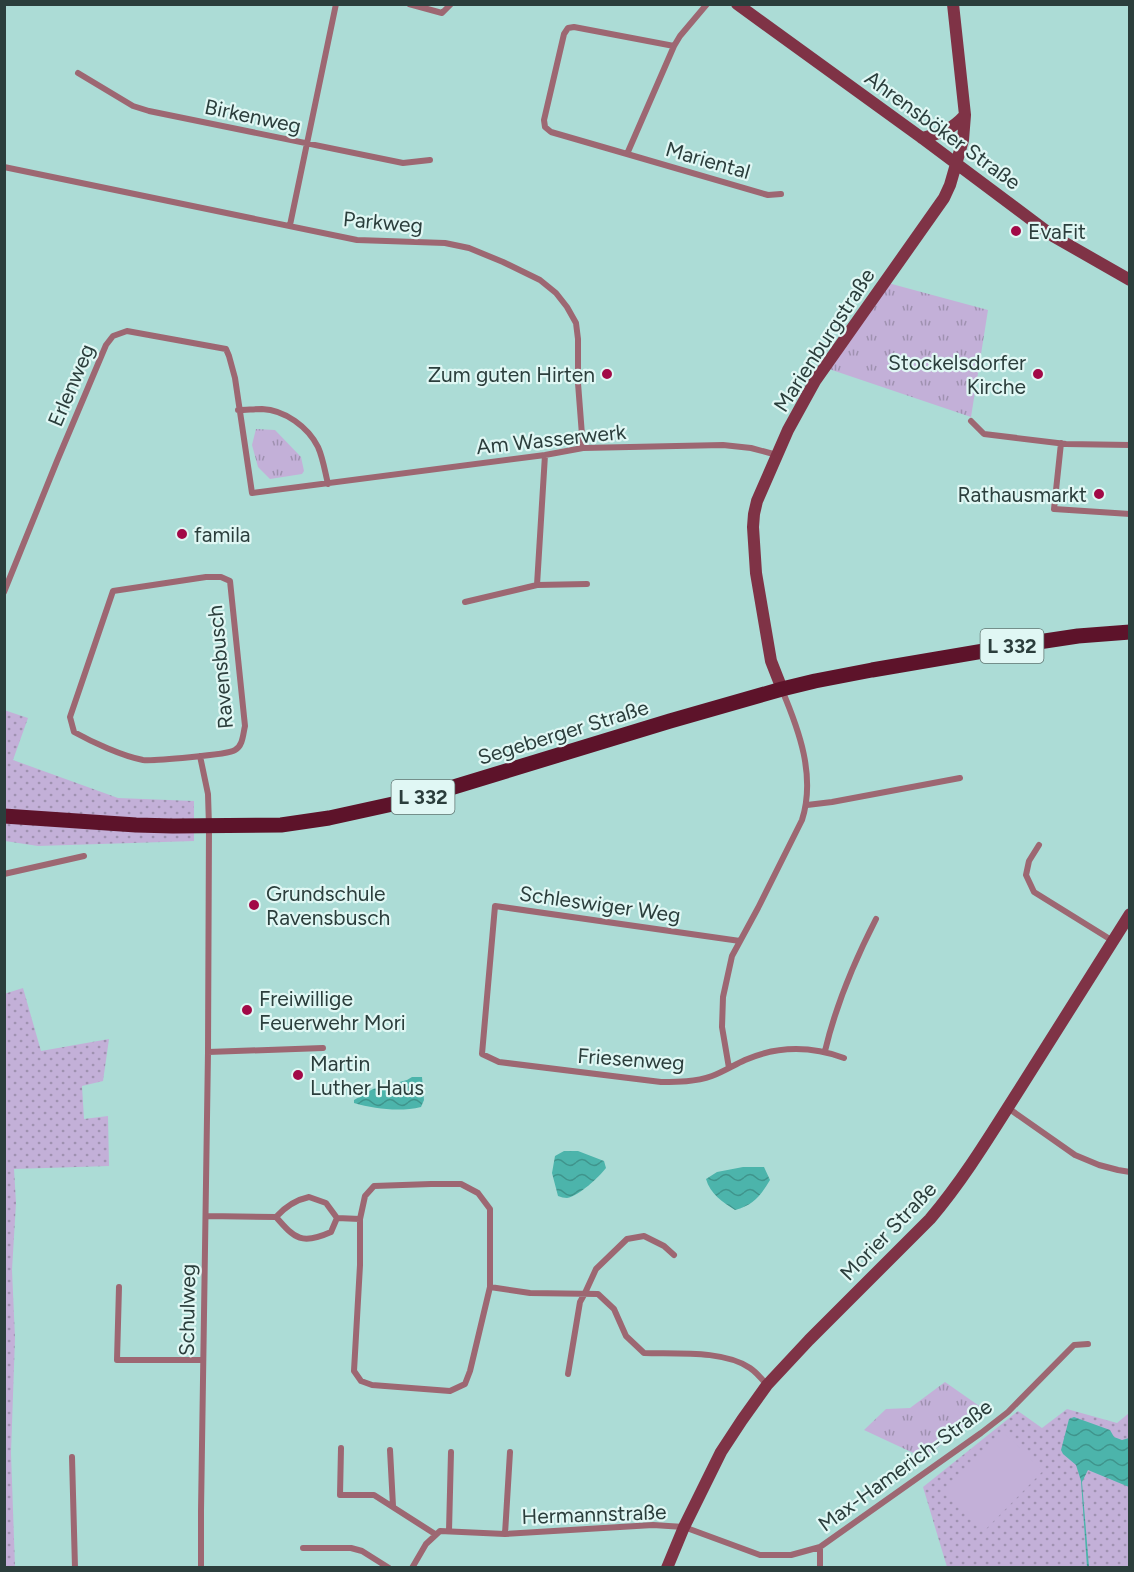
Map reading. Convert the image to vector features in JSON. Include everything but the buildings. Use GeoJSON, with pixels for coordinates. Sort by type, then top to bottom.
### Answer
{"type":"FeatureCollection","features":[{"type":"Feature","properties":{"kind":"main road","name":"Ahrensböker Straße"},"geometry":{"type":"LineString","coordinates":[[737,4],[1053,236],[1130,280]]}},
{"type":"Feature","properties":{"kind":"main road","name":"Marienburgstraße"},"geometry":{"type":"LineString","coordinates":[[782,689],[771,661],[756,573],[754,514],[777,455],[822,370],[944,198],[950,185],[963,140],[965,115],[953,4]]}},
{"type":"Feature","properties":{"kind":"main road"},"geometry":{"type":"LineString","coordinates":[[922,138],[944,132],[955,126],[965,115]]}},
{"type":"Feature","properties":{"kind":"main road","name":"Segeberger Straße"},"geometry":{"type":"LineString","coordinates":[[4,816],[136,825],[209,826],[281,825],[329,818],[411,800],[782,689],[880,668],[1025,644],[1078,636],[1130,632]]}},
{"type":"Feature","properties":{"kind":"main road","name":"Morier Straße"},"geometry":{"type":"LineString","coordinates":[[667,1568],[684,1527],[721,1452],[742,1420],[767,1385],[930,1219],[960,1182],[1130,914]]}},
{"type":"Feature","properties":{"kind":"street"},"geometry":{"type":"LineString","coordinates":[[290,225],[336,4]]}},
{"type":"Feature","properties":{"kind":"street"},"geometry":{"type":"LineString","coordinates":[[409,4],[442,13],[451,4]]}},
{"type":"Feature","properties":{"kind":"street"},"geometry":{"type":"LineString","coordinates":[[627,154],[674,46],[707,4]]}},
{"type":"Feature","properties":{"kind":"street","name":"Mariental"},"geometry":{"type":"LineString","coordinates":[[674,46],[574,27],[568,28],[564,34],[544,120],[545,127],[550,132],[768,195],[781,194]]}},
{"type":"Feature","properties":{"kind":"street","name":"Birkenweg"},"geometry":{"type":"LineString","coordinates":[[78,73],[133,106],[149,111],[403,163],[430,160]]}},
{"type":"Feature","properties":{"kind":"street","name":"Parkweg"},"geometry":{"type":"LineString","coordinates":[[4,167],[357,240],[445,243],[469,248],[503,262],[540,280],[556,293],[576,323],[583,448]]}},
{"type":"Feature","properties":{"kind":"street","name":"Erlenweg"},"geometry":{"type":"LineString","coordinates":[[4,592],[57,460],[106,345],[113,336],[127,331],[225,349],[234,378],[252,493]]}},
{"type":"Feature","properties":{"kind":"street"},"geometry":{"type":"LineString","coordinates":[[238,410],[263,409],[295,421],[308,432],[318,447],[328,484]]}},
{"type":"Feature","properties":{"kind":"street"},"geometry":{"type":"LineString","coordinates":[[971,421],[984,434],[1061,443],[1130,445]]}},
{"type":"Feature","properties":{"kind":"street"},"geometry":{"type":"LineString","coordinates":[[1061,443],[1054,509],[1130,514]]}},
{"type":"Feature","properties":{"kind":"street","name":"Am Wasserwerk"},"geometry":{"type":"LineString","coordinates":[[252,493],[583,448],[723,445],[751,448],[777,455]]}},
{"type":"Feature","properties":{"kind":"street"},"geometry":{"type":"LineString","coordinates":[[537,585],[545,454]]}},
{"type":"Feature","properties":{"kind":"street","name":"Ravensbusch"},"geometry":{"type":"LineString","coordinates":[[206,577],[221,577],[230,581],[245,726],[241,743],[236,750],[200,756],[144,760],[94,743],[74,732],[70,717],[112,591],[206,577]]}},
{"type":"Feature","properties":{"kind":"street"},"geometry":{"type":"LineString","coordinates":[[465,602],[537,585],[587,584]]}},
{"type":"Feature","properties":{"kind":"street"},"geometry":{"type":"LineString","coordinates":[[729,1068],[722,1027],[723,997],[732,956],[802,820],[807,805],[808,772],[794,718],[782,689]]}},
{"type":"Feature","properties":{"kind":"street","name":"Ravensbusch"},"geometry":{"type":"LineString","coordinates":[[200,756],[208,794],[209,826]]}},
{"type":"Feature","properties":{"kind":"street"},"geometry":{"type":"LineString","coordinates":[[807,805],[960,778]]}},
{"type":"Feature","properties":{"kind":"street","name":"Schulweg"},"geometry":{"type":"LineString","coordinates":[[201,1568],[209,826]]}},
{"type":"Feature","properties":{"kind":"street"},"geometry":{"type":"LineString","coordinates":[[1039,845],[1029,861],[1026,875],[1035,892],[1113,941]]}},
{"type":"Feature","properties":{"kind":"street"},"geometry":{"type":"LineString","coordinates":[[4,874],[84,856]]}},
{"type":"Feature","properties":{"kind":"street","name":"Schleswiger Weg"},"geometry":{"type":"LineString","coordinates":[[482,1054],[495,906],[740,941]]}},
{"type":"Feature","properties":{"kind":"street"},"geometry":{"type":"LineString","coordinates":[[825,1051],[831,1024],[846,983],[876,919]]}},
{"type":"Feature","properties":{"kind":"street"},"geometry":{"type":"LineString","coordinates":[[208,1052],[322,1048]]}},
{"type":"Feature","properties":{"kind":"street","name":"Friesenweg"},"geometry":{"type":"LineString","coordinates":[[482,1054],[499,1062],[661,1082],[687,1082],[712,1076],[747,1059],[781,1049],[825,1051],[844,1058]]}},
{"type":"Feature","properties":{"kind":"street"},"geometry":{"type":"LineString","coordinates":[[1008,1108],[1075,1155],[1099,1165],[1130,1172]]}},
{"type":"Feature","properties":{"kind":"street"},"geometry":{"type":"LineString","coordinates":[[460,1184],[478,1193],[490,1209],[490,1287],[465,1384],[450,1391],[372,1385],[361,1381],[354,1371],[360,1265],[360,1219],[365,1196],[374,1186],[460,1184]]}},
{"type":"Feature","properties":{"kind":"street"},"geometry":{"type":"LineString","coordinates":[[276,1217],[283,1209],[299,1199],[309,1197],[326,1203],[337,1218]]}},
{"type":"Feature","properties":{"kind":"street"},"geometry":{"type":"LineString","coordinates":[[206,1216],[276,1217],[290,1233],[306,1240],[317,1239],[331,1232],[337,1218]]}},
{"type":"Feature","properties":{"kind":"street"},"geometry":{"type":"LineString","coordinates":[[337,1218],[360,1219]]}},
{"type":"Feature","properties":{"kind":"street"},"geometry":{"type":"LineString","coordinates":[[568,1374],[580,1302],[596,1269],[627,1239],[644,1236],[664,1246],[675,1255]]}},
{"type":"Feature","properties":{"kind":"street"},"geometry":{"type":"LineString","coordinates":[[119,1287],[117,1360],[203,1360]]}},
{"type":"Feature","properties":{"kind":"street"},"geometry":{"type":"LineString","coordinates":[[490,1287],[530,1293],[598,1294],[614,1309],[626,1336],[644,1353],[718,1356],[733,1359],[751,1368],[767,1385]]}},
{"type":"Feature","properties":{"kind":"street","name":"Max-Hamerich-Straße"},"geometry":{"type":"LineString","coordinates":[[684,1527],[760,1555],[791,1556],[820,1547],[1008,1412],[1074,1345],[1088,1344]]}},
{"type":"Feature","properties":{"kind":"street"},"geometry":{"type":"LineString","coordinates":[[341,1448],[340,1495],[374,1495],[435,1534],[426,1544],[412,1568]]}},
{"type":"Feature","properties":{"kind":"street"},"geometry":{"type":"LineString","coordinates":[[390,1450],[393,1506]]}},
{"type":"Feature","properties":{"kind":"street"},"geometry":{"type":"LineString","coordinates":[[449,1531],[451,1452]]}},
{"type":"Feature","properties":{"kind":"street","name":"Hermannstraße"},"geometry":{"type":"LineString","coordinates":[[505,1534],[510,1452]]}},
{"type":"Feature","properties":{"kind":"street"},"geometry":{"type":"LineString","coordinates":[[72,1457],[75,1568]]}},
{"type":"Feature","properties":{"kind":"street","name":"Hermannstraße"},"geometry":{"type":"LineString","coordinates":[[435,1534],[440,1531],[449,1531],[505,1534],[653,1525],[684,1527]]}},
{"type":"Feature","properties":{"kind":"street"},"geometry":{"type":"LineString","coordinates":[[820,1547],[820,1568]]}},
{"type":"Feature","properties":{"kind":"street"},"geometry":{"type":"LineString","coordinates":[[303,1548],[351,1548],[362,1551],[389,1568]]}},
{"type":"Feature","properties":{"kind":"green space"},"geometry":{"type":"Polygon","coordinates":[[[888,283],[988,310],[971,417],[826,368],[888,283]]]}},
{"type":"Feature","properties":{"kind":"green space"},"geometry":{"type":"Polygon","coordinates":[[[256,429],[275,430],[301,457],[304,471],[302,474],[270,479],[258,467],[252,445],[256,429]]]}},
{"type":"Feature","properties":{"kind":"green space"},"geometry":{"type":"Polygon","coordinates":[[[4,710],[28,718],[13,760],[118,798],[194,801],[194,841],[38,846],[5,841],[4,710]]]}},
{"type":"Feature","properties":{"kind":"green space"},"geometry":{"type":"Polygon","coordinates":[[[23,988],[41,1051],[109,1039],[103,1081],[82,1086],[84,1119],[108,1116],[109,1166],[14,1169],[16,1203],[12,1270],[15,1338],[11,1453],[15,1567],[5,1568],[4,994],[23,988]]]}},
{"type":"Feature","properties":{"kind":"green space"},"geometry":{"type":"Polygon","coordinates":[[[945,1382],[985,1410],[924,1458],[864,1430],[886,1409],[910,1408],[945,1382]]]}},
{"type":"Feature","properties":{"kind":"green space"},"geometry":{"type":"Polygon","coordinates":[[[1067,1409],[1117,1423],[1129,1413],[1129,1567],[947,1567],[923,1487],[1018,1411],[1042,1428],[1067,1409]]]}},
{"type":"Feature","properties":{"kind":"green space"},"geometry":{"type":"Polygon","coordinates":[[[1004,1433],[1043,1471],[983,1532],[944,1493],[1004,1433]]]}},
{"type":"Feature","properties":{"kind":"water"},"geometry":{"type":"Polygon","coordinates":[[[412,1077],[422,1077],[424,1100],[421,1107],[388,1109],[354,1103],[354,1100],[373,1089],[412,1077]]]}},
{"type":"Feature","properties":{"kind":"water"},"geometry":{"type":"Polygon","coordinates":[[[564,1151],[578,1151],[604,1161],[606,1168],[583,1190],[567,1198],[558,1196],[552,1173],[555,1156],[564,1151]]]}},
{"type":"Feature","properties":{"kind":"water"},"geometry":{"type":"Polygon","coordinates":[[[743,1167],[764,1167],[770,1180],[756,1199],[735,1210],[714,1193],[706,1179],[717,1172],[743,1167]]]}},
{"type":"Feature","properties":{"kind":"water"},"geometry":{"type":"Polygon","coordinates":[[[1074,1417],[1110,1430],[1114,1437],[1122,1440],[1129,1438],[1129,1487],[1088,1470],[1082,1482],[1089,1567],[1087,1567],[1081,1481],[1076,1465],[1061,1450],[1069,1419],[1074,1417]]]}},
{"type":"Feature","properties":{"kind":"place","name":"EvaFit"},"geometry":{"type":"Point","coordinates":[1016,231]}},
{"type":"Feature","properties":{"kind":"place","name":"Zum guten Hirten"},"geometry":{"type":"Point","coordinates":[607,374]}},
{"type":"Feature","properties":{"kind":"place","name":"Stockelsdorfer Kirche"},"geometry":{"type":"Point","coordinates":[1038,374]}},
{"type":"Feature","properties":{"kind":"place","name":"Rathausmarkt"},"geometry":{"type":"Point","coordinates":[1099,494]}},
{"type":"Feature","properties":{"kind":"place","name":"famila"},"geometry":{"type":"Point","coordinates":[182,534]}},
{"type":"Feature","properties":{"kind":"place","name":"Grundschule Ravensbusch"},"geometry":{"type":"Point","coordinates":[254,905]}},
{"type":"Feature","properties":{"kind":"place","name":"Freiwillige Feuerwehr Mori"},"geometry":{"type":"Point","coordinates":[247,1010]}},
{"type":"Feature","properties":{"kind":"place","name":"Martin Luther Haus"},"geometry":{"type":"Point","coordinates":[298,1075]}}]}
